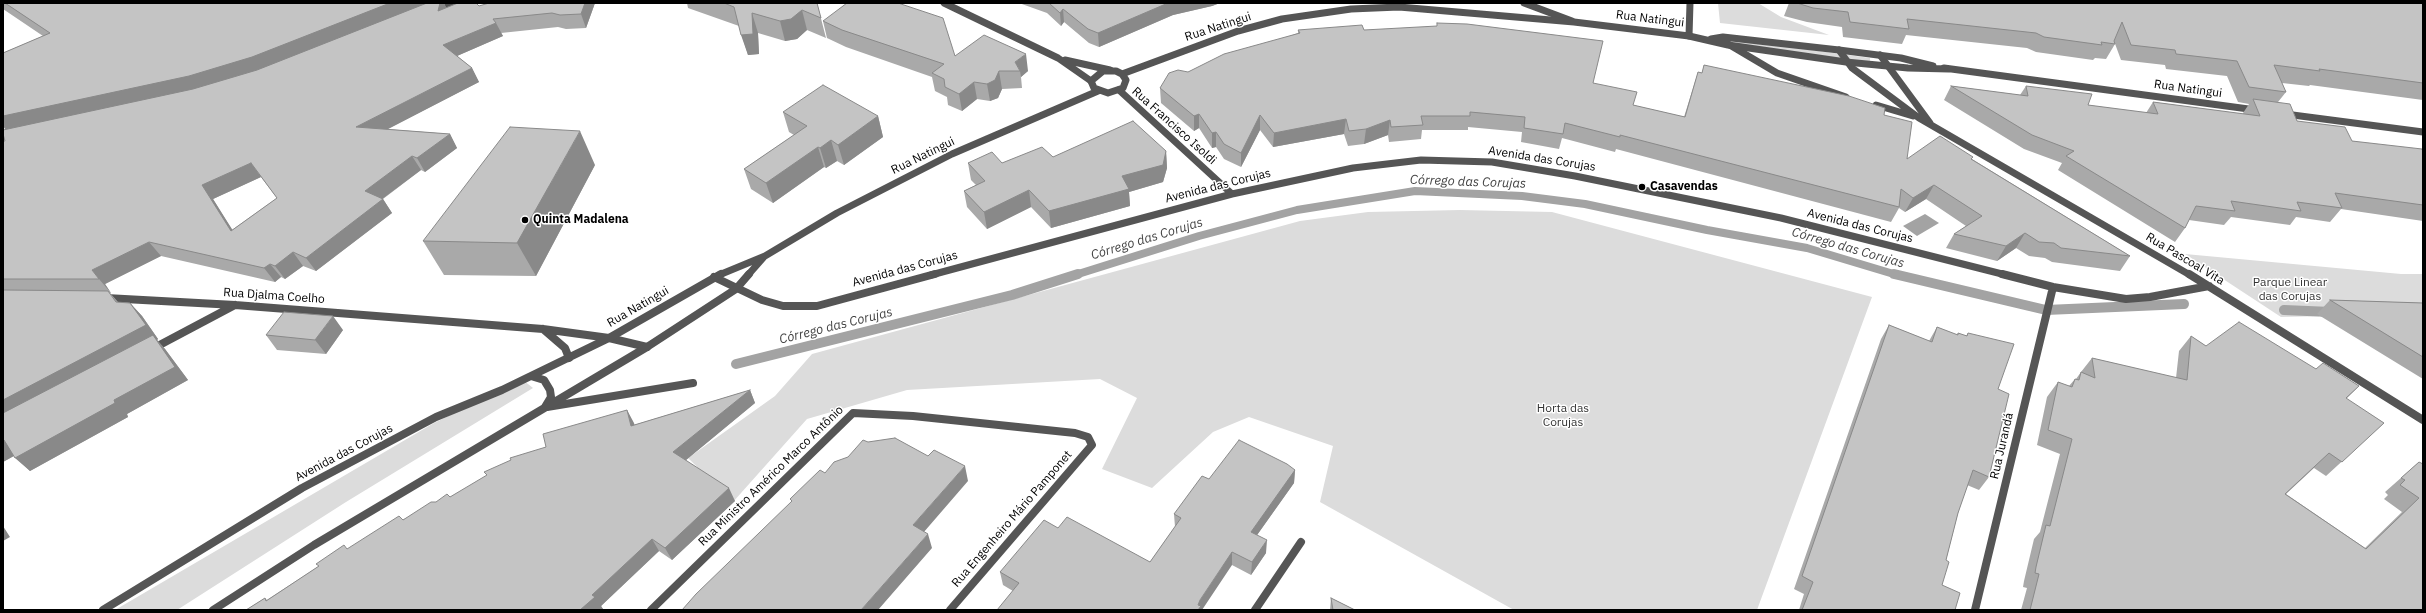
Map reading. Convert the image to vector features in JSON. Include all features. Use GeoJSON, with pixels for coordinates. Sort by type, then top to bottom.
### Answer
{"type":"FeatureCollection","features":[{"type":"Feature","properties":{"kind":"street"},"geometry":{"type":"LineString","coordinates":[[426,15],[455,3]]}},
{"type":"Feature","properties":{"kind":"street"},"geometry":{"type":"LineString","coordinates":[[944,3],[1058,58],[1091,80],[1094,88],[1098,91],[1108,93],[1123,88],[1126,80],[1122,74],[1058,58]]}},
{"type":"Feature","properties":{"kind":"street"},"geometry":{"type":"LineString","coordinates":[[1524,3],[1574,22]]}},
{"type":"Feature","properties":{"kind":"street"},"geometry":{"type":"LineString","coordinates":[[1689,36],[1690,3]]}},
{"type":"Feature","properties":{"kind":"street","name":"Rua Natingui"},"geometry":{"type":"LineString","coordinates":[[1122,74],[1238,31],[1322,12],[1399,7],[1574,22],[1689,36],[1728,45],[1846,62],[1949,69]]}},
{"type":"Feature","properties":{"kind":"street"},"geometry":{"type":"LineString","coordinates":[[1723,37],[1728,45],[1777,73],[1853,98]]}},
{"type":"Feature","properties":{"kind":"street","name":"Rua Natingui"},"geometry":{"type":"LineString","coordinates":[[1706,39],[1723,37],[1839,50],[1949,69],[2265,111]]}},
{"type":"Feature","properties":{"kind":"street","name":"Rua Pascoal Vita"},"geometry":{"type":"LineString","coordinates":[[1839,50],[1846,62],[1919,118],[2209,286],[2423,420]]}},
{"type":"Feature","properties":{"kind":"street","name":"Rua Pascoal Vita"},"geometry":{"type":"LineString","coordinates":[[1880,56],[1932,125]]}},
{"type":"Feature","properties":{"kind":"street"},"geometry":{"type":"LineString","coordinates":[[1091,80],[1097,74],[1110,70]]}},
{"type":"Feature","properties":{"kind":"street","name":"Rua Francisco Isoldi"},"geometry":{"type":"LineString","coordinates":[[1119,90],[1232,194]]}},
{"type":"Feature","properties":{"kind":"street","name":"Rua Natingui"},"geometry":{"type":"LineString","coordinates":[[609,338],[714,277],[765,256],[837,213],[952,154],[1098,91]]}},
{"type":"Feature","properties":{"kind":"street","name":"Rua Pascoal Vita"},"geometry":{"type":"LineString","coordinates":[[1868,103],[1919,118]]}},
{"type":"Feature","properties":{"kind":"street"},"geometry":{"type":"LineString","coordinates":[[2273,112],[2423,132]]}},
{"type":"Feature","properties":{"kind":"street","name":"Avenida das Corujas"},"geometry":{"type":"LineString","coordinates":[[714,277],[736,289],[783,306],[817,306],[1232,194],[1353,168],[1421,160],[1492,162],[1575,176],[1781,218],[2053,287],[2126,299],[2150,298],[2209,286]]}},
{"type":"Feature","properties":{"kind":"street","name":"Rua Natingui"},"geometry":{"type":"LineString","coordinates":[[647,347],[736,289],[765,256]]}},
{"type":"Feature","properties":{"kind":"street","name":"Rua Jurandá"},"geometry":{"type":"LineString","coordinates":[[1975,610],[2053,287]]}},
{"type":"Feature","properties":{"kind":"street","name":"Rua Djalma Coelho"},"geometry":{"type":"LineString","coordinates":[[100,298],[235,304],[543,329],[609,338],[647,347]]}},
{"type":"Feature","properties":{"kind":"street"},"geometry":{"type":"LineString","coordinates":[[144,353],[235,304]]}},
{"type":"Feature","properties":{"kind":"street"},"geometry":{"type":"LineString","coordinates":[[543,329],[562,344],[569,358]]}},
{"type":"Feature","properties":{"kind":"street","name":"Avenida das Corujas"},"geometry":{"type":"LineString","coordinates":[[103,610],[302,488],[436,417],[531,376],[609,338]]}},
{"type":"Feature","properties":{"kind":"street"},"geometry":{"type":"LineString","coordinates":[[213,610],[314,545],[647,347]]}},
{"type":"Feature","properties":{"kind":"street"},"geometry":{"type":"LineString","coordinates":[[531,376],[544,380],[550,390],[551,397],[545,408]]}},
{"type":"Feature","properties":{"kind":"street"},"geometry":{"type":"LineString","coordinates":[[545,408],[693,383]]}},
{"type":"Feature","properties":{"kind":"street","name":"Rua Ministro Américo Marco Antônio"},"geometry":{"type":"LineString","coordinates":[[651,610],[845,418],[853,413],[914,416],[1075,433],[1088,438],[1092,445]]}},
{"type":"Feature","properties":{"kind":"street","name":"Rua Engenheiro Mário Pamponet"},"geometry":{"type":"LineString","coordinates":[[950,610],[1092,445]]}},
{"type":"Feature","properties":{"kind":"street"},"geometry":{"type":"LineString","coordinates":[[1255,610],[1300,542]]}},
{"type":"Feature","properties":{"kind":"green space"},"geometry":{"type":"Polygon","coordinates":[[[1718,3],[1758,3],[1781,17],[1829,35],[1720,23],[1718,3]]]}},
{"type":"Feature","properties":{"kind":"green space"},"geometry":{"type":"Polygon","coordinates":[[[1731,39],[1870,58],[1870,63],[1730,43],[1731,39]]]}},
{"type":"Feature","properties":{"kind":"green space","name":"Horta das Corujas"},"geometry":{"type":"Polygon","coordinates":[[[1460,210],[1552,212],[1872,297],[1757,610],[1514,610],[1320,502],[1333,446],[1249,417],[1213,432],[1152,488],[1102,469],[1137,398],[1100,379],[907,390],[807,419],[733,502],[688,458],[775,396],[812,354],[1300,221],[1368,212],[1460,210]]]}},
{"type":"Feature","properties":{"kind":"green space","name":"Parque Linear das Corujas"},"geometry":{"type":"Polygon","coordinates":[[[2185,254],[2401,274],[2423,274],[2423,314],[2281,317],[2185,254]]]}},
{"type":"Feature","properties":{"kind":"green space"},"geometry":{"type":"Polygon","coordinates":[[[523,380],[533,388],[346,502],[177,610],[115,610],[434,423],[523,380]]]}},
{"type":"Feature","properties":{"kind":"shaded area"},"geometry":{"type":"Polygon","coordinates":[[[1925,214],[1939,223],[1917,236],[1903,226],[1925,214]]]}},
{"type":"Feature","properties":{"kind":"building"},"geometry":{"type":"Polygon","coordinates":[[[5,3],[390,3],[252,57],[189,76],[3,116],[3,53],[50,33],[5,3]]]}},
{"type":"Feature","properties":{"kind":"building"},"geometry":{"type":"Polygon","coordinates":[[[427,3],[440,3],[438,11],[458,3],[476,3],[479,6],[489,3],[585,3],[581,14],[560,15],[552,13],[493,19],[496,23],[443,45],[472,68],[356,127],[450,134],[417,158],[412,156],[365,191],[383,199],[306,258],[293,252],[275,266],[270,264],[264,268],[149,242],[92,270],[99,279],[3,279],[3,141],[5,141],[3,130],[193,89],[257,70],[427,3]],[[251,163],[202,185],[231,231],[277,198],[251,163]]]}},
{"type":"Feature","properties":{"kind":"building"},"geometry":{"type":"Polygon","coordinates":[[[724,3],[817,3],[821,18],[802,10],[791,19],[780,21],[752,13],[753,34],[741,35],[734,7],[724,3]]]}},
{"type":"Feature","properties":{"kind":"building"},"geometry":{"type":"Polygon","coordinates":[[[847,3],[898,3],[943,18],[955,56],[984,35],[1026,54],[1015,62],[1020,71],[999,71],[995,80],[987,84],[974,82],[959,94],[945,87],[944,79],[932,73],[944,64],[842,30],[823,21],[847,3]]]}},
{"type":"Feature","properties":{"kind":"building"},"geometry":{"type":"Polygon","coordinates":[[[1049,3],[1168,3],[1098,33],[1088,29],[1063,9],[1060,13],[1049,3]]]}},
{"type":"Feature","properties":{"kind":"building"},"geometry":{"type":"Polygon","coordinates":[[[1797,3],[2423,3],[2423,83],[2319,69],[2320,71],[2274,65],[2286,92],[2249,87],[2237,61],[2176,54],[2175,50],[2131,45],[2122,22],[2114,41],[2115,44],[2101,42],[2102,45],[2044,37],[2036,33],[1907,19],[1909,29],[1850,22],[1848,12],[1813,8],[1797,3]]]}},
{"type":"Feature","properties":{"kind":"building"},"geometry":{"type":"Polygon","coordinates":[[[1437,23],[1467,24],[1603,41],[1593,83],[1637,92],[1633,105],[1685,117],[1698,72],[1702,73],[1704,65],[1849,96],[1885,108],[1884,115],[1912,122],[1907,159],[1940,136],[1973,157],[1971,159],[2130,256],[2061,248],[2054,243],[2039,242],[2025,233],[2006,246],[1954,234],[1982,216],[1934,185],[1913,198],[1901,189],[1899,207],[1620,135],[1620,137],[1565,123],[1563,134],[1524,128],[1525,117],[1470,112],[1470,116],[1421,116],[1423,125],[1391,127],[1390,120],[1366,129],[1349,131],[1346,119],[1274,133],[1260,115],[1241,153],[1224,144],[1216,132],[1212,133],[1199,114],[1194,116],[1160,88],[1169,73],[1178,70],[1188,72],[1224,54],[1300,33],[1298,30],[1362,25],[1364,30],[1437,26],[1437,23]]]}},
{"type":"Feature","properties":{"kind":"building"},"geometry":{"type":"Polygon","coordinates":[[[823,85],[878,116],[838,145],[831,140],[820,148],[818,147],[766,183],[744,169],[807,126],[783,112],[823,85]]]}},
{"type":"Feature","properties":{"kind":"building"},"geometry":{"type":"Polygon","coordinates":[[[1951,86],[2028,96],[2026,86],[2092,94],[2088,105],[2158,114],[2153,102],[2260,116],[2253,99],[2290,104],[2297,121],[2345,127],[2352,141],[2422,149],[2423,205],[2335,193],[2342,208],[2297,202],[2301,211],[2231,201],[2235,211],[2196,206],[2185,228],[2066,156],[2074,151],[2032,135],[1951,86]]]}},
{"type":"Feature","properties":{"kind":"building"},"geometry":{"type":"Polygon","coordinates":[[[1133,121],[1166,151],[1163,165],[1122,176],[1129,189],[1049,211],[1029,190],[984,212],[964,191],[985,181],[968,163],[992,152],[1002,163],[1042,147],[1053,157],[1133,121]]]}},
{"type":"Feature","properties":{"kind":"building"},"geometry":{"type":"Polygon","coordinates":[[[510,127],[580,131],[517,243],[423,241],[510,127]]]}},
{"type":"Feature","properties":{"kind":"building"},"geometry":{"type":"Polygon","coordinates":[[[3,290],[108,291],[116,302],[130,303],[146,325],[3,400],[3,290]]]}},
{"type":"Feature","properties":{"kind":"building"},"geometry":{"type":"Polygon","coordinates":[[[2330,300],[2423,303],[2423,357],[2330,300]]]}},
{"type":"Feature","properties":{"kind":"building"},"geometry":{"type":"Polygon","coordinates":[[[284,312],[333,316],[315,340],[266,335],[284,312]]]}},
{"type":"Feature","properties":{"kind":"building"},"geometry":{"type":"Polygon","coordinates":[[[2239,322],[2316,369],[2323,363],[2359,386],[2346,398],[2384,423],[2342,462],[2329,453],[2285,494],[2366,549],[2419,498],[2400,485],[2405,480],[2401,478],[2419,462],[2423,464],[2423,610],[2030,610],[2039,574],[2035,573],[2046,525],[2050,526],[2072,439],[2048,430],[2058,382],[2072,387],[2075,379],[2079,380],[2081,372],[2095,378],[2092,358],[2187,380],[2191,336],[2206,346],[2239,322]]]}},
{"type":"Feature","properties":{"kind":"building"},"geometry":{"type":"Polygon","coordinates":[[[1889,325],[1932,342],[1937,327],[1958,335],[1958,333],[1967,336],[1968,333],[2014,344],[1998,389],[2009,394],[1989,477],[1973,470],[1958,513],[1946,560],[1949,562],[1942,585],[1960,593],[1955,610],[1802,610],[1813,582],[1802,576],[1889,325]]]}},
{"type":"Feature","properties":{"kind":"building"},"geometry":{"type":"Polygon","coordinates":[[[153,335],[175,367],[114,400],[115,403],[15,458],[3,440],[3,413],[153,335]]]}},
{"type":"Feature","properties":{"kind":"building"},"geometry":{"type":"Polygon","coordinates":[[[750,390],[673,452],[729,488],[665,548],[652,539],[592,595],[595,597],[580,610],[246,610],[265,598],[266,601],[319,566],[316,564],[344,545],[347,549],[399,516],[403,520],[431,502],[436,502],[447,494],[450,497],[487,475],[484,472],[511,460],[510,458],[546,447],[543,434],[627,410],[631,426],[750,390]]]}},
{"type":"Feature","properties":{"kind":"building"},"geometry":{"type":"Polygon","coordinates":[[[895,438],[928,456],[934,450],[965,466],[913,525],[928,534],[861,610],[682,610],[696,594],[792,501],[790,499],[820,470],[825,473],[834,462],[848,457],[863,440],[868,442],[895,438]]]}},
{"type":"Feature","properties":{"kind":"building"},"geometry":{"type":"Polygon","coordinates":[[[1239,440],[1287,464],[1295,470],[1251,532],[1267,540],[1252,562],[1232,552],[1200,600],[1198,605],[1201,606],[1198,610],[997,610],[1019,583],[1000,572],[1044,520],[1058,528],[1067,517],[1150,562],[1181,518],[1174,514],[1202,476],[1209,479],[1239,440]]]}},
{"type":"Feature","properties":{"kind":"building"},"geometry":{"type":"Polygon","coordinates":[[[1331,598],[1355,610],[1333,610],[1331,598]]]}},
{"type":"Feature","properties":{"kind":"waterway","name":"Córrego das Corujas"},"geometry":{"type":"LineString","coordinates":[[1075,275],[1199,236],[1297,210],[1415,191],[1522,196],[1585,204],[1707,230],[1807,248],[1897,275]]}},
{"type":"Feature","properties":{"kind":"waterway","name":"Córrego das Corujas"},"geometry":{"type":"LineString","coordinates":[[736,364],[1012,295],[1078,274]]}},
{"type":"Feature","properties":{"kind":"waterway","name":"Córrego das Corujas"},"geometry":{"type":"LineString","coordinates":[[1894,274],[2046,310],[2184,304]]}},
{"type":"Feature","properties":{"kind":"waterway"},"geometry":{"type":"LineString","coordinates":[[2284,310],[2331,312]]}},
{"type":"Feature","properties":{"kind":"place","name":"Casavendas"},"geometry":{"type":"Point","coordinates":[1642,187]}},
{"type":"Feature","properties":{"kind":"place","name":"Quinta Madalena"},"geometry":{"type":"Point","coordinates":[525,220]}}]}
